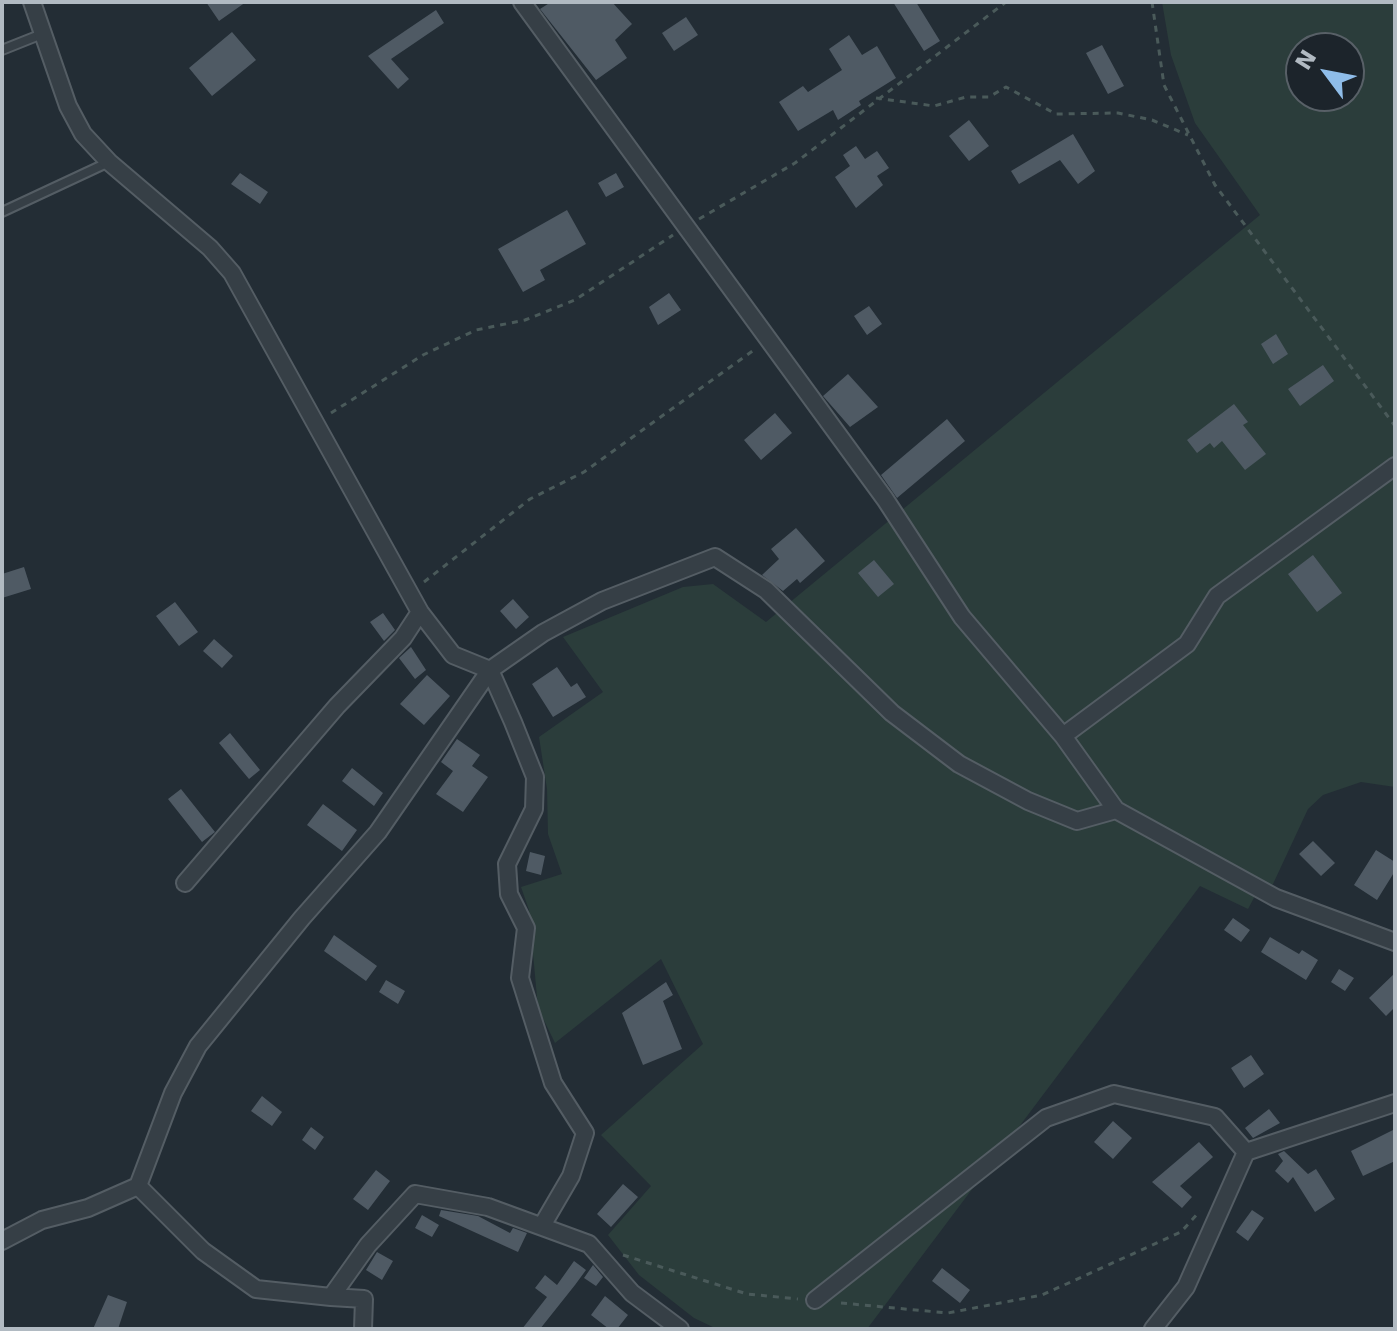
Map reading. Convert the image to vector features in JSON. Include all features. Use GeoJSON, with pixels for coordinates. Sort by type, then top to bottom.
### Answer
{"type":"FeatureCollection","features":[{"type":"Feature","properties":{"kind":"street"},"geometry":{"type":"LineString","coordinates":[[32,2],[68,106],[83,134],[109,162],[210,248],[232,273],[420,612],[453,655],[490,670],[535,777],[534,809],[507,864],[509,894],[526,928],[520,978],[553,1083],[585,1133],[571,1176],[543,1224]]}},
{"type":"Feature","properties":{"kind":"street"},"geometry":{"type":"LineString","coordinates":[[522,2],[885,499],[962,617],[1063,736],[1116,810],[1276,898],[1395,942]]}},
{"type":"Feature","properties":{"kind":"street"},"geometry":{"type":"LineString","coordinates":[[1063,736],[1187,644],[1217,596],[1395,466]]}},
{"type":"Feature","properties":{"kind":"street"},"geometry":{"type":"LineString","coordinates":[[2,1241],[42,1220],[88,1208],[138,1186],[173,1093],[198,1046],[302,918],[378,832],[490,670],[543,633],[602,601],[715,557],[766,590],[892,713],[959,764],[1028,801],[1077,821],[1116,810]]}},
{"type":"Feature","properties":{"kind":"street"},"geometry":{"type":"LineString","coordinates":[[185,883],[337,706],[403,638],[420,612]]}},
{"type":"Feature","properties":{"kind":"street"},"geometry":{"type":"LineString","coordinates":[[815,1300],[1046,1118],[1087,1103],[1114,1094],[1215,1117],[1246,1152]]}},
{"type":"Feature","properties":{"kind":"street"},"geometry":{"type":"LineString","coordinates":[[1153,1329],[1186,1287],[1246,1152],[1395,1103]]}},
{"type":"Feature","properties":{"kind":"street"},"geometry":{"type":"LineString","coordinates":[[138,1186],[203,1251],[256,1289],[364,1299],[363,1329]]}},
{"type":"Feature","properties":{"kind":"street"},"geometry":{"type":"LineString","coordinates":[[331,1297],[368,1245],[415,1194],[488,1207],[543,1224],[589,1244],[632,1293],[680,1329]]}},
{"type":"Feature","properties":{"kind":"lane"},"geometry":{"type":"LineString","coordinates":[[2,50],[42,34]]}},
{"type":"Feature","properties":{"kind":"lane"},"geometry":{"type":"LineString","coordinates":[[2,212],[109,162]]}},
{"type":"Feature","properties":{"kind":"path"},"geometry":{"type":"LineString","coordinates":[[313,423],[423,355],[476,330],[525,320],[575,300],[686,226],[795,163],[876,98],[1006,2]]}},
{"type":"Feature","properties":{"kind":"path"},"geometry":{"type":"LineString","coordinates":[[1152,2],[1164,85],[1215,185],[1395,426]]}},
{"type":"Feature","properties":{"kind":"path"},"geometry":{"type":"LineString","coordinates":[[876,98],[934,106],[966,97],[989,97],[1006,87],[1056,114],[1118,113],[1152,120],[1188,135]]}},
{"type":"Feature","properties":{"kind":"path"},"geometry":{"type":"LineString","coordinates":[[409,593],[530,499],[584,472],[688,400],[769,338]]}},
{"type":"Feature","properties":{"kind":"path"},"geometry":{"type":"LineString","coordinates":[[618,1253],[747,1294],[948,1313],[1042,1295],[1181,1232],[1202,1208]]}},
{"type":"Feature","properties":{"kind":"shaded area"},"geometry":{"type":"Polygon","coordinates":[[[1162,2],[1395,2],[1395,787],[1361,782],[1323,795],[1308,809],[1273,884],[1256,894],[1248,909],[1200,886],[867,1329],[717,1329],[694,1318],[639,1275],[608,1235],[651,1186],[601,1135],[703,1044],[661,959],[555,1043],[538,1008],[529,910],[521,887],[562,874],[548,834],[547,789],[539,737],[603,692],[563,637],[683,587],[713,584],[766,622],[1260,215],[1195,123],[1171,55],[1162,2]]]}},
{"type":"Feature","properties":{"kind":"building"},"geometry":{"type":"Polygon","coordinates":[[[206,2],[246,2],[219,21],[206,2]]]}},
{"type":"Feature","properties":{"kind":"building"},"geometry":{"type":"Polygon","coordinates":[[[551,2],[612,2],[632,24],[615,40],[627,58],[596,80],[540,9],[551,2]]]}},
{"type":"Feature","properties":{"kind":"building"},"geometry":{"type":"Polygon","coordinates":[[[893,2],[916,2],[940,41],[924,51],[893,2]]]}},
{"type":"Feature","properties":{"kind":"building"},"geometry":{"type":"Polygon","coordinates":[[[436,10],[444,23],[391,59],[409,79],[398,89],[368,56],[436,10]]]}},
{"type":"Feature","properties":{"kind":"building"},"geometry":{"type":"Polygon","coordinates":[[[686,17],[698,35],[674,51],[662,33],[686,17]]]}},
{"type":"Feature","properties":{"kind":"building"},"geometry":{"type":"Polygon","coordinates":[[[232,32],[256,60],[212,96],[189,68],[232,32]]]}},
{"type":"Feature","properties":{"kind":"building"},"geometry":{"type":"Polygon","coordinates":[[[849,35],[862,55],[877,46],[896,78],[859,101],[861,105],[838,120],[833,110],[798,131],[779,102],[803,86],[808,92],[842,70],[829,49],[849,35]]]}},
{"type":"Feature","properties":{"kind":"building"},"geometry":{"type":"Polygon","coordinates":[[[1102,45],[1124,86],[1108,94],[1086,53],[1102,45]]]}},
{"type":"Feature","properties":{"kind":"building"},"geometry":{"type":"Polygon","coordinates":[[[969,120],[989,146],[969,161],[949,136],[969,120]]]}},
{"type":"Feature","properties":{"kind":"building"},"geometry":{"type":"Polygon","coordinates":[[[1073,134],[1095,171],[1078,184],[1060,160],[1019,184],[1011,171],[1073,134]]]}},
{"type":"Feature","properties":{"kind":"building"},"geometry":{"type":"Polygon","coordinates":[[[856,146],[865,159],[877,151],[889,168],[877,176],[883,185],[856,208],[835,177],[850,166],[843,155],[856,146]]]}},
{"type":"Feature","properties":{"kind":"building"},"geometry":{"type":"Polygon","coordinates":[[[240,173],[268,192],[260,204],[231,184],[240,173]]]}},
{"type":"Feature","properties":{"kind":"building"},"geometry":{"type":"Polygon","coordinates":[[[616,173],[624,187],[606,197],[598,183],[616,173]]]}},
{"type":"Feature","properties":{"kind":"building"},"geometry":{"type":"Polygon","coordinates":[[[567,210],[586,244],[540,270],[545,280],[523,292],[498,249],[567,210]]]}},
{"type":"Feature","properties":{"kind":"building"},"geometry":{"type":"Polygon","coordinates":[[[669,293],[681,310],[658,325],[649,307],[669,293]]]}},
{"type":"Feature","properties":{"kind":"building"},"geometry":{"type":"Polygon","coordinates":[[[869,306],[882,324],[867,335],[854,316],[869,306]]]}},
{"type":"Feature","properties":{"kind":"building"},"geometry":{"type":"Polygon","coordinates":[[[1276,334],[1288,354],[1273,364],[1261,344],[1276,334]]]}},
{"type":"Feature","properties":{"kind":"building"},"geometry":{"type":"Polygon","coordinates":[[[1323,365],[1334,381],[1300,406],[1288,389],[1323,365]]]}},
{"type":"Feature","properties":{"kind":"building"},"geometry":{"type":"Polygon","coordinates":[[[848,374],[878,407],[850,427],[823,396],[848,374]]]}},
{"type":"Feature","properties":{"kind":"building"},"geometry":{"type":"Polygon","coordinates":[[[1234,404],[1248,422],[1243,425],[1266,454],[1245,470],[1222,441],[1214,448],[1210,443],[1197,453],[1187,440],[1234,404]]]}},
{"type":"Feature","properties":{"kind":"building"},"geometry":{"type":"Polygon","coordinates":[[[775,413],[792,433],[761,460],[744,440],[775,413]]]}},
{"type":"Feature","properties":{"kind":"building"},"geometry":{"type":"Polygon","coordinates":[[[947,419],[965,441],[897,498],[881,475],[947,419]]]}},
{"type":"Feature","properties":{"kind":"building"},"geometry":{"type":"Polygon","coordinates":[[[796,528],[825,561],[800,583],[797,579],[783,591],[762,575],[779,559],[771,549],[796,528]]]}},
{"type":"Feature","properties":{"kind":"building"},"geometry":{"type":"Polygon","coordinates":[[[1313,555],[1342,593],[1317,612],[1288,574],[1313,555]]]}},
{"type":"Feature","properties":{"kind":"building"},"geometry":{"type":"Polygon","coordinates":[[[874,560],[894,584],[878,597],[858,573],[874,560]]]}},
{"type":"Feature","properties":{"kind":"building"},"geometry":{"type":"Polygon","coordinates":[[[24,567],[31,589],[2,598],[2,574],[24,567]]]}},
{"type":"Feature","properties":{"kind":"building"},"geometry":{"type":"Polygon","coordinates":[[[513,599],[529,617],[516,629],[500,611],[513,599]]]}},
{"type":"Feature","properties":{"kind":"building"},"geometry":{"type":"Polygon","coordinates":[[[175,602],[198,632],[179,646],[156,616],[175,602]]]}},
{"type":"Feature","properties":{"kind":"building"},"geometry":{"type":"Polygon","coordinates":[[[383,613],[395,630],[384,641],[370,622],[383,613]]]}},
{"type":"Feature","properties":{"kind":"building"},"geometry":{"type":"Polygon","coordinates":[[[214,639],[233,656],[222,668],[203,651],[214,639]]]}},
{"type":"Feature","properties":{"kind":"building"},"geometry":{"type":"Polygon","coordinates":[[[411,647],[426,670],[415,679],[399,658],[411,647]]]}},
{"type":"Feature","properties":{"kind":"building"},"geometry":{"type":"Polygon","coordinates":[[[557,667],[571,687],[577,683],[586,697],[553,717],[532,684],[557,667]]]}},
{"type":"Feature","properties":{"kind":"building"},"geometry":{"type":"Polygon","coordinates":[[[427,675],[450,696],[424,725],[400,704],[427,675]]]}},
{"type":"Feature","properties":{"kind":"building"},"geometry":{"type":"Polygon","coordinates":[[[230,733],[260,770],[249,779],[219,743],[230,733]]]}},
{"type":"Feature","properties":{"kind":"building"},"geometry":{"type":"Polygon","coordinates":[[[457,739],[480,755],[472,766],[488,777],[463,812],[436,794],[453,771],[441,762],[457,739]]]}},
{"type":"Feature","properties":{"kind":"building"},"geometry":{"type":"Polygon","coordinates":[[[352,768],[383,793],[374,806],[342,781],[352,768]]]}},
{"type":"Feature","properties":{"kind":"building"},"geometry":{"type":"Polygon","coordinates":[[[181,789],[215,832],[202,842],[168,799],[181,789]]]}},
{"type":"Feature","properties":{"kind":"building"},"geometry":{"type":"Polygon","coordinates":[[[323,804],[357,830],[342,851],[307,825],[323,804]]]}},
{"type":"Feature","properties":{"kind":"building"},"geometry":{"type":"Polygon","coordinates":[[[1313,841],[1335,863],[1321,876],[1299,854],[1313,841]]]}},
{"type":"Feature","properties":{"kind":"building"},"geometry":{"type":"Polygon","coordinates":[[[1376,850],[1395,862],[1395,871],[1377,900],[1354,885],[1376,850]]]}},
{"type":"Feature","properties":{"kind":"building"},"geometry":{"type":"Polygon","coordinates":[[[530,852],[545,856],[541,875],[526,871],[530,852]]]}},
{"type":"Feature","properties":{"kind":"building"},"geometry":{"type":"Polygon","coordinates":[[[1233,918],[1250,930],[1241,942],[1224,930],[1233,918]]]}},
{"type":"Feature","properties":{"kind":"building"},"geometry":{"type":"Polygon","coordinates":[[[334,935],[377,966],[366,981],[324,951],[334,935]]]}},
{"type":"Feature","properties":{"kind":"building"},"geometry":{"type":"Polygon","coordinates":[[[1270,937],[1299,954],[1302,950],[1318,960],[1306,980],[1261,952],[1270,937]]]}},
{"type":"Feature","properties":{"kind":"building"},"geometry":{"type":"Polygon","coordinates":[[[1339,969],[1354,978],[1345,991],[1331,982],[1339,969]]]}},
{"type":"Feature","properties":{"kind":"building"},"geometry":{"type":"Polygon","coordinates":[[[1395,973],[1395,1007],[1386,1016],[1369,998],[1395,973]]]}},
{"type":"Feature","properties":{"kind":"building"},"geometry":{"type":"Polygon","coordinates":[[[386,980],[405,991],[398,1004],[379,992],[386,980]]]}},
{"type":"Feature","properties":{"kind":"building"},"geometry":{"type":"Polygon","coordinates":[[[666,982],[673,995],[663,1001],[682,1049],[643,1065],[622,1013],[666,982]]]}},
{"type":"Feature","properties":{"kind":"building"},"geometry":{"type":"Polygon","coordinates":[[[1251,1055],[1264,1074],[1244,1088],[1231,1068],[1251,1055]]]}},
{"type":"Feature","properties":{"kind":"building"},"geometry":{"type":"Polygon","coordinates":[[[262,1096],[282,1112],[272,1126],[251,1111],[262,1096]]]}},
{"type":"Feature","properties":{"kind":"building"},"geometry":{"type":"Polygon","coordinates":[[[1269,1109],[1280,1123],[1253,1138],[1245,1128],[1269,1109]]]}},
{"type":"Feature","properties":{"kind":"building"},"geometry":{"type":"Polygon","coordinates":[[[1113,1121],[1132,1138],[1113,1159],[1094,1142],[1113,1121]]]}},
{"type":"Feature","properties":{"kind":"building"},"geometry":{"type":"Polygon","coordinates":[[[311,1127],[324,1137],[315,1150],[302,1140],[311,1127]]]}},
{"type":"Feature","properties":{"kind":"building"},"geometry":{"type":"Polygon","coordinates":[[[1395,1129],[1395,1161],[1363,1176],[1351,1151],[1395,1129]]]}},
{"type":"Feature","properties":{"kind":"building"},"geometry":{"type":"Polygon","coordinates":[[[1199,1142],[1213,1157],[1180,1186],[1192,1197],[1182,1208],[1152,1182],[1199,1142]]]}},
{"type":"Feature","properties":{"kind":"building"},"geometry":{"type":"Polygon","coordinates":[[[1284,1151],[1308,1174],[1316,1169],[1335,1199],[1315,1212],[1293,1177],[1288,1183],[1275,1171],[1283,1161],[1278,1154],[1284,1151]]]}},
{"type":"Feature","properties":{"kind":"building"},"geometry":{"type":"Polygon","coordinates":[[[376,1170],[390,1181],[368,1210],[353,1199],[376,1170]]]}},
{"type":"Feature","properties":{"kind":"building"},"geometry":{"type":"Polygon","coordinates":[[[623,1184],[638,1197],[611,1227],[597,1214],[623,1184]]]}},
{"type":"Feature","properties":{"kind":"building"},"geometry":{"type":"Polygon","coordinates":[[[441,1210],[478,1216],[510,1233],[513,1228],[527,1233],[518,1252],[439,1216],[441,1210]]]}},
{"type":"Feature","properties":{"kind":"building"},"geometry":{"type":"Polygon","coordinates":[[[1252,1210],[1264,1218],[1248,1241],[1236,1232],[1252,1210]]]}},
{"type":"Feature","properties":{"kind":"building"},"geometry":{"type":"Polygon","coordinates":[[[422,1215],[439,1225],[432,1237],[415,1228],[422,1215]]]}},
{"type":"Feature","properties":{"kind":"building"},"geometry":{"type":"Polygon","coordinates":[[[377,1252],[393,1261],[382,1280],[366,1270],[377,1252]]]}},
{"type":"Feature","properties":{"kind":"building"},"geometry":{"type":"Polygon","coordinates":[[[574,1261],[586,1270],[575,1285],[540,1329],[522,1329],[547,1297],[535,1288],[545,1275],[557,1285],[574,1261]]]}},
{"type":"Feature","properties":{"kind":"building"},"geometry":{"type":"Polygon","coordinates":[[[593,1265],[603,1277],[596,1286],[584,1278],[593,1265]]]}},
{"type":"Feature","properties":{"kind":"building"},"geometry":{"type":"Polygon","coordinates":[[[942,1268],[970,1290],[960,1303],[932,1281],[942,1268]]]}},
{"type":"Feature","properties":{"kind":"building"},"geometry":{"type":"Polygon","coordinates":[[[108,1295],[127,1302],[118,1329],[93,1329],[108,1295]]]}},
{"type":"Feature","properties":{"kind":"building"},"geometry":{"type":"Polygon","coordinates":[[[605,1296],[628,1315],[617,1329],[609,1329],[591,1315],[605,1296]]]}}]}
